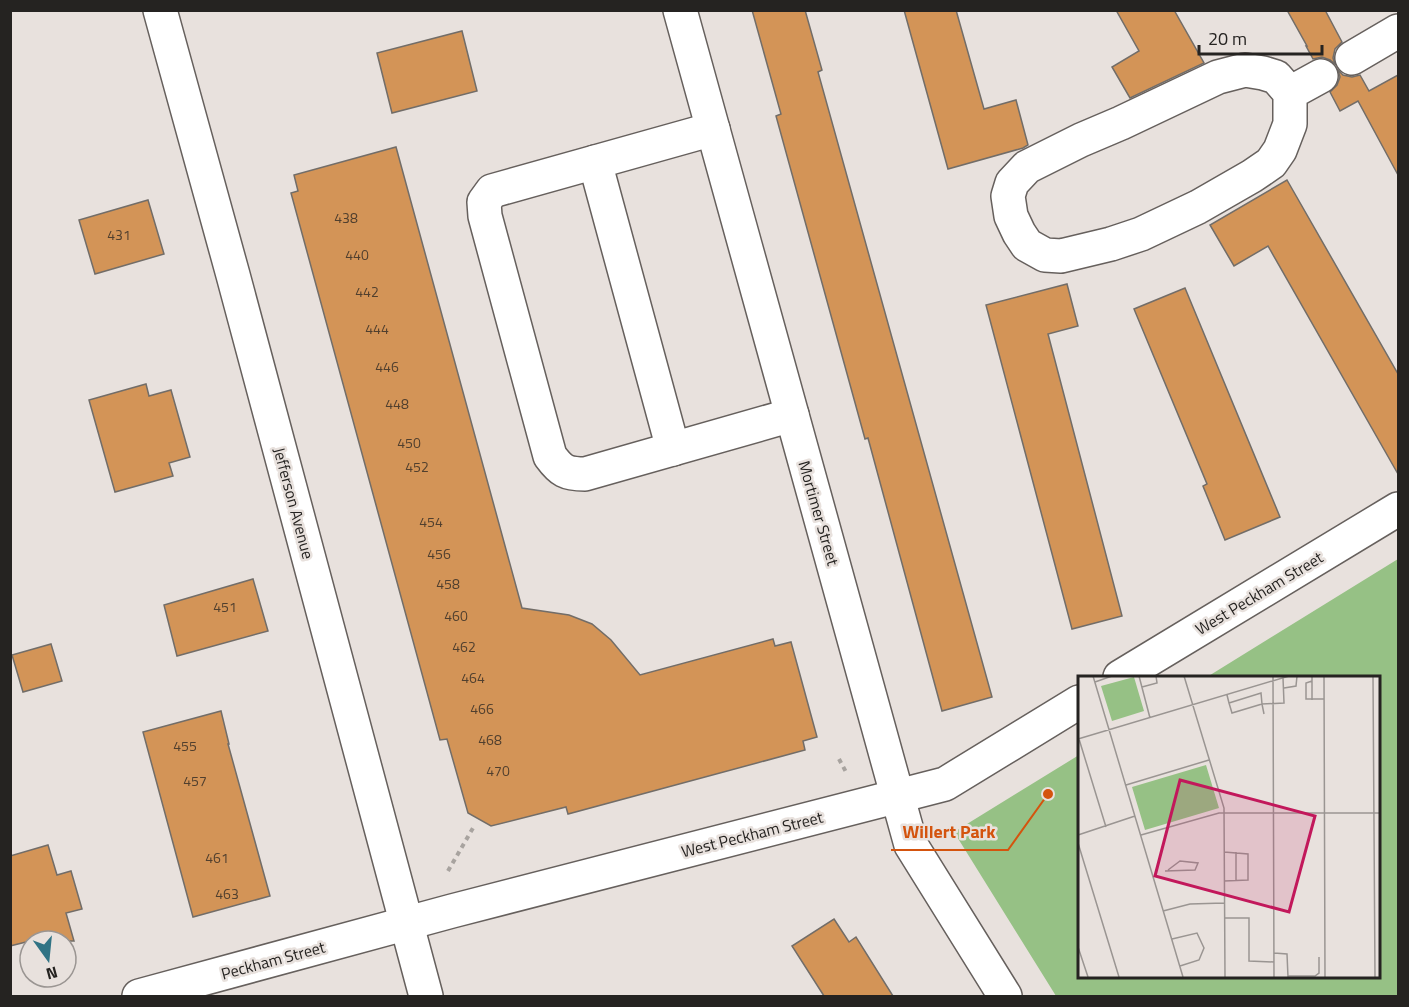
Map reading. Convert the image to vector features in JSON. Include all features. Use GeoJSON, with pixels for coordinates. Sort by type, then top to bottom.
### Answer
{"type":"FeatureCollection","features":[{"type":"Feature","properties":{"kind":"street","name":"Jefferson Avenue"},"geometry":{"type":"LineString","coordinates":[[160,10],[426,996]]}},
{"type":"Feature","properties":{"kind":"street","name":"Mortimer Street"},"geometry":{"type":"LineString","coordinates":[[680,10],[911,845],[1005,996]]}},
{"type":"Feature","properties":{"kind":"street"},"geometry":{"type":"LineString","coordinates":[[1352,58],[1398,31]]}},
{"type":"Feature","properties":{"kind":"street"},"geometry":{"type":"LineString","coordinates":[[1245,70],[1263,73],[1276,77],[1290,93],[1290,124],[1280,150],[1271,163],[1198,207],[1141,234],[1061,256],[1045,255],[1027,245],[1019,233],[1011,216],[1008,196],[1012,183],[1027,166],[1218,77],[1245,70]]}},
{"type":"Feature","properties":{"kind":"street"},"geometry":{"type":"LineString","coordinates":[[1290,93],[1321,76]]}},
{"type":"Feature","properties":{"kind":"street"},"geometry":{"type":"LineString","coordinates":[[712,129],[492,191],[484,202],[485,216],[550,456],[559,468],[571,474],[585,474],[792,415]]}},
{"type":"Feature","properties":{"kind":"street"},"geometry":{"type":"LineString","coordinates":[[595,162],[673,449]]}},
{"type":"Feature","properties":{"kind":"street","name":"West Peckham Street"},"geometry":{"type":"LineString","coordinates":[[1122,676],[1398,509]]}},
{"type":"Feature","properties":{"kind":"street","name":"West Peckham Street"},"geometry":{"type":"LineString","coordinates":[[406,924],[945,784],[1078,703]]}},
{"type":"Feature","properties":{"kind":"street","name":"Peckham Street"},"geometry":{"type":"LineString","coordinates":[[139,996],[406,924]]}},
{"type":"Feature","properties":{"kind":"path"},"geometry":{"type":"LineString","coordinates":[[839,759],[848,775]]}},
{"type":"Feature","properties":{"kind":"path"},"geometry":{"type":"LineString","coordinates":[[453,865],[473,828]]}},
{"type":"Feature","properties":{"kind":"green space"},"geometry":{"type":"Polygon","coordinates":[[[1398,559],[1398,996],[1056,996],[954,832],[1078,756],[1078,977],[1379,977],[1379,676],[1209,676],[1398,559]]]}},
{"type":"Feature","properties":{"kind":"building"},"geometry":{"type":"Polygon","coordinates":[[[752,10],[805,10],[822,70],[818,72],[992,697],[942,711],[868,438],[865,439],[776,116],[781,114],[752,10]]]}},
{"type":"Feature","properties":{"kind":"building"},"geometry":{"type":"Polygon","coordinates":[[[904,10],[956,10],[984,109],[1016,100],[1028,145],[948,169],[904,10]]]}},
{"type":"Feature","properties":{"kind":"building"},"geometry":{"type":"Polygon","coordinates":[[[1116,10],[1174,10],[1204,63],[1130,98],[1112,67],[1139,51],[1116,10]]]}},
{"type":"Feature","properties":{"kind":"building"},"geometry":{"type":"Polygon","coordinates":[[[1287,10],[1325,10],[1342,42],[1335,49],[1333,58],[1335,64],[1322,57],[1313,59],[1287,10]]]}},
{"type":"Feature","properties":{"kind":"building"},"geometry":{"type":"Polygon","coordinates":[[[462,31],[477,91],[392,113],[377,53],[462,31]]]}},
{"type":"Feature","properties":{"kind":"building"},"geometry":{"type":"Polygon","coordinates":[[[1338,70],[1343,75],[1352,77],[1360,75],[1369,91],[1398,75],[1398,175],[1358,101],[1340,111],[1330,92],[1337,85],[1340,77],[1338,70]]]}},
{"type":"Feature","properties":{"kind":"building"},"geometry":{"type":"Polygon","coordinates":[[[396,147],[522,608],[569,615],[592,624],[611,640],[640,675],[773,639],[775,646],[791,642],[817,737],[803,741],[805,750],[568,814],[566,807],[491,826],[468,813],[447,739],[440,740],[291,193],[298,191],[294,175],[396,147]]]}},
{"type":"Feature","properties":{"kind":"building"},"geometry":{"type":"Polygon","coordinates":[[[1287,180],[1398,374],[1398,474],[1268,246],[1234,266],[1210,225],[1287,180]]]}},
{"type":"Feature","properties":{"kind":"building"},"geometry":{"type":"Polygon","coordinates":[[[148,200],[164,254],[95,274],[79,220],[148,200]]]}},
{"type":"Feature","properties":{"kind":"building"},"geometry":{"type":"Polygon","coordinates":[[[1067,284],[1078,326],[1048,334],[1122,616],[1072,629],[986,305],[1067,284]]]}},
{"type":"Feature","properties":{"kind":"building"},"geometry":{"type":"Polygon","coordinates":[[[1185,288],[1280,517],[1225,540],[1203,486],[1207,484],[1134,309],[1185,288]]]}},
{"type":"Feature","properties":{"kind":"building"},"geometry":{"type":"Polygon","coordinates":[[[146,384],[149,396],[171,390],[190,457],[169,463],[173,476],[115,492],[89,400],[146,384]]]}},
{"type":"Feature","properties":{"kind":"building"},"geometry":{"type":"Polygon","coordinates":[[[253,579],[268,631],[177,656],[164,605],[253,579]]]}},
{"type":"Feature","properties":{"kind":"building"},"geometry":{"type":"Polygon","coordinates":[[[51,644],[62,681],[23,692],[12,655],[51,644]]]}},
{"type":"Feature","properties":{"kind":"building"},"geometry":{"type":"Polygon","coordinates":[[[221,711],[270,896],[193,917],[143,732],[221,711]]]}},
{"type":"Feature","properties":{"kind":"building"},"geometry":{"type":"Polygon","coordinates":[[[48,845],[57,875],[71,871],[82,909],[66,913],[71,929],[18,929],[18,944],[10,946],[10,856],[48,845]]]}},
{"type":"Feature","properties":{"kind":"building"},"geometry":{"type":"Polygon","coordinates":[[[834,919],[849,942],[856,937],[893,996],[824,996],[792,946],[834,919]]]}},
{"type":"Feature","properties":{"kind":"place","name":"Willert Park"},"geometry":{"type":"Point","coordinates":[1048,794]}}]}
